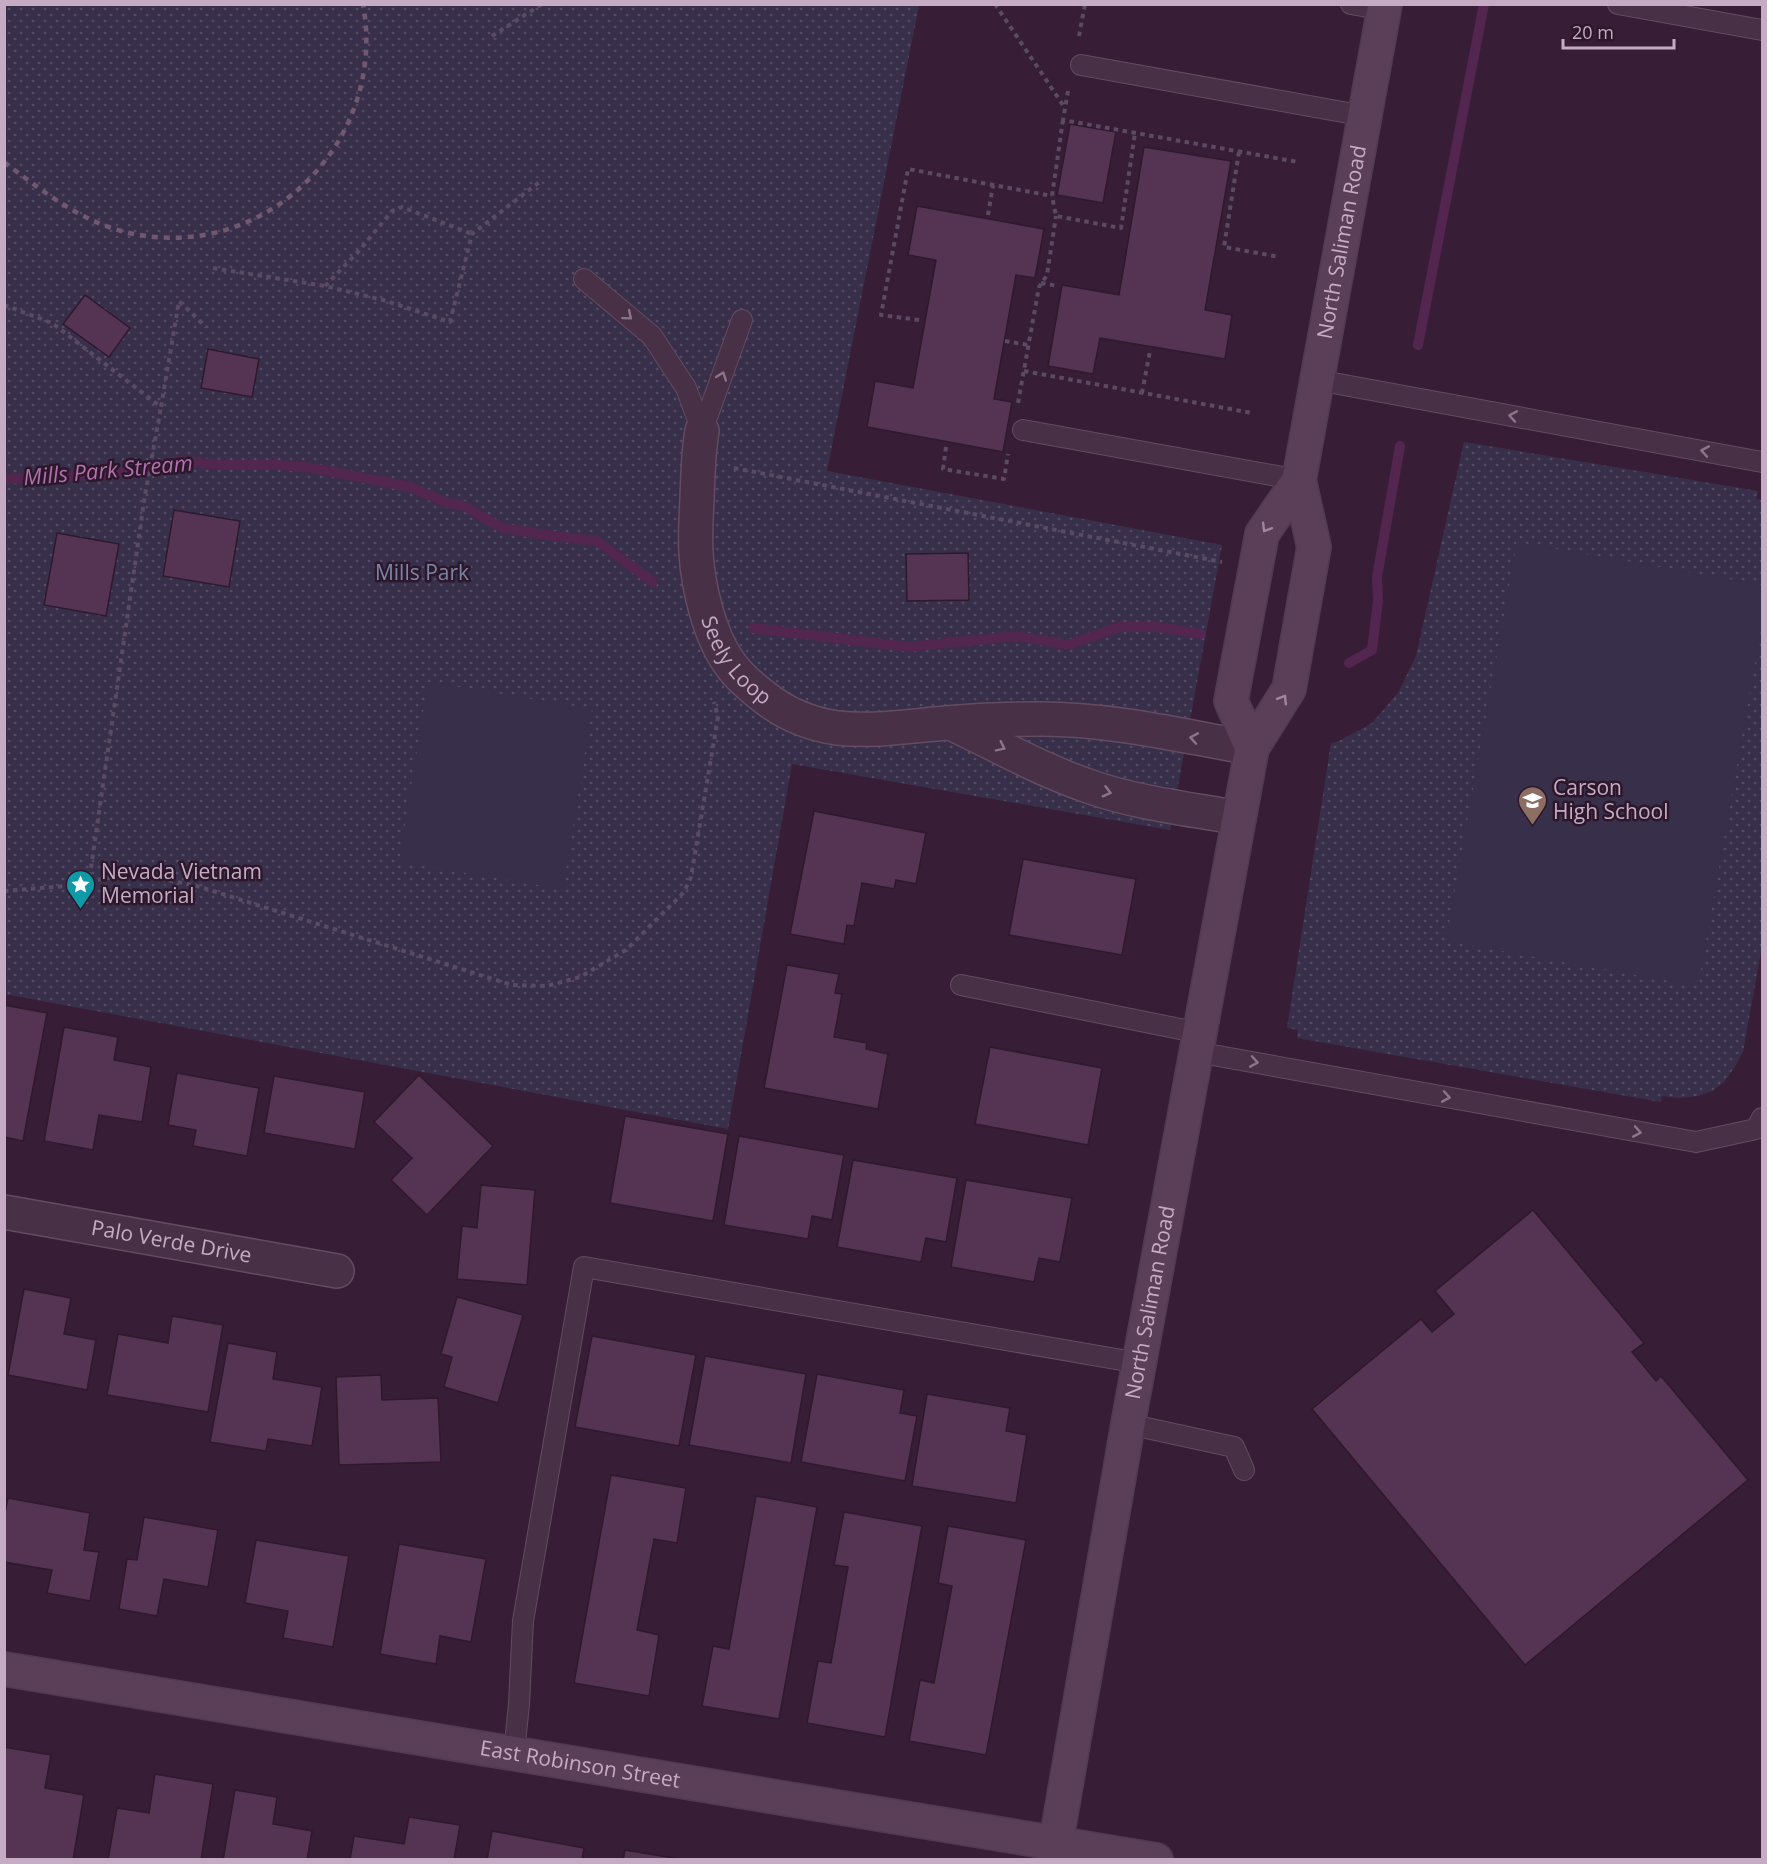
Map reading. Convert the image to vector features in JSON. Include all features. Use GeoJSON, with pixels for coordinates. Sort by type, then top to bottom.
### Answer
{"type":"FeatureCollection","features":[{"type":"Feature","properties":{"kind":"main road","name":"North Saliman Road"},"geometry":{"type":"LineString","coordinates":[[1054,1851],[1128,1424],[1252,748],[1289,689],[1314,547],[1299,480],[1385,7]]}},
{"type":"Feature","properties":{"kind":"main road","name":"North Saliman Road"},"geometry":{"type":"LineString","coordinates":[[1252,748],[1231,700],[1262,534],[1299,480]]}},
{"type":"Feature","properties":{"kind":"main road","name":"East Robinson Street"},"geometry":{"type":"LineString","coordinates":[[4,1669],[514,1753],[1054,1851],[1156,1860]]}},
{"type":"Feature","properties":{"kind":"street","name":"Seely Loop"},"geometry":{"type":"LineString","coordinates":[[701,446],[696,553],[699,579],[711,625],[718,645],[739,675],[783,710],[800,718],[837,728],[865,729],[949,722],[1041,719],[1133,727],[1252,748]]}},
{"type":"Feature","properties":{"kind":"street"},"geometry":{"type":"LineString","coordinates":[[949,722],[1052,772],[1090,787],[1114,794],[1239,818]]}},
{"type":"Feature","properties":{"kind":"street","name":"Palo Verde Drive"},"geometry":{"type":"LineString","coordinates":[[4,1212],[337,1271]]}},
{"type":"Feature","properties":{"kind":"lane"},"geometry":{"type":"LineString","coordinates":[[1351,4],[1385,7]]}},
{"type":"Feature","properties":{"kind":"lane"},"geometry":{"type":"LineString","coordinates":[[1618,4],[1762,30]]}},
{"type":"Feature","properties":{"kind":"lane"},"geometry":{"type":"LineString","coordinates":[[1081,65],[1365,116]]}},
{"type":"Feature","properties":{"kind":"lane","name":"Seely Loop"},"geometry":{"type":"LineString","coordinates":[[584,279],[652,336],[686,388],[701,446]]}},
{"type":"Feature","properties":{"kind":"lane","name":"Seely Loop"},"geometry":{"type":"LineString","coordinates":[[701,446],[742,320]]}},
{"type":"Feature","properties":{"kind":"lane"},"geometry":{"type":"LineString","coordinates":[[1317,380],[1762,462]]}},
{"type":"Feature","properties":{"kind":"lane"},"geometry":{"type":"LineString","coordinates":[[1023,430],[1299,480]]}},
{"type":"Feature","properties":{"kind":"lane"},"geometry":{"type":"LineString","coordinates":[[962,985],[1198,1042],[1696,1142],[1756,1129],[1762,1118]]}},
{"type":"Feature","properties":{"kind":"lane"},"geometry":{"type":"LineString","coordinates":[[514,1753],[523,1622],[584,1267],[1139,1363]]}},
{"type":"Feature","properties":{"kind":"lane"},"geometry":{"type":"LineString","coordinates":[[1128,1424],[1234,1447],[1244,1470]]}},
{"type":"Feature","properties":{"kind":"path"},"geometry":{"type":"LineString","coordinates":[[492,36],[542,4]]}},
{"type":"Feature","properties":{"kind":"path"},"geometry":{"type":"LineString","coordinates":[[995,4],[1065,108]]}},
{"type":"Feature","properties":{"kind":"path"},"geometry":{"type":"LineString","coordinates":[[1078,39],[1085,4]]}},
{"type":"Feature","properties":{"kind":"path"},"geometry":{"type":"LineString","coordinates":[[1017,406],[1039,287],[1047,275],[1056,216],[1052,196],[1070,85]]}},
{"type":"Feature","properties":{"kind":"path"},"geometry":{"type":"LineString","coordinates":[[1063,120],[1298,162]]}},
{"type":"Feature","properties":{"kind":"path"},"geometry":{"type":"LineString","coordinates":[[1056,216],[1121,228],[1136,133]]}},
{"type":"Feature","properties":{"kind":"path"},"geometry":{"type":"LineString","coordinates":[[1239,152],[1224,247],[1280,256]]}},
{"type":"Feature","properties":{"kind":"path"},"geometry":{"type":"LineString","coordinates":[[919,320],[881,315],[908,169],[1052,196]]}},
{"type":"Feature","properties":{"kind":"path"},"geometry":{"type":"LineString","coordinates":[[213,268],[325,286],[383,300],[450,322],[472,234],[542,180]]}},
{"type":"Feature","properties":{"kind":"path"},"geometry":{"type":"LineString","coordinates":[[988,215],[993,185]]}},
{"type":"Feature","properties":{"kind":"path"},"geometry":{"type":"LineString","coordinates":[[325,286],[358,252],[392,211],[402,207],[472,234]]}},
{"type":"Feature","properties":{"kind":"path"},"geometry":{"type":"LineString","coordinates":[[1041,283],[1058,286]]}},
{"type":"Feature","properties":{"kind":"path"},"geometry":{"type":"LineString","coordinates":[[88,881],[145,495],[179,301],[206,327]]}},
{"type":"Feature","properties":{"kind":"path"},"geometry":{"type":"LineString","coordinates":[[4,305],[52,323],[161,407]]}},
{"type":"Feature","properties":{"kind":"path"},"geometry":{"type":"LineString","coordinates":[[1005,341],[1028,345]]}},
{"type":"Feature","properties":{"kind":"path"},"geometry":{"type":"LineString","coordinates":[[1142,393],[1150,351]]}},
{"type":"Feature","properties":{"kind":"path"},"geometry":{"type":"LineString","coordinates":[[1024,371],[1252,413]]}},
{"type":"Feature","properties":{"kind":"path"},"geometry":{"type":"LineString","coordinates":[[701,446],[1226,562]]}},
{"type":"Feature","properties":{"kind":"path"},"geometry":{"type":"LineString","coordinates":[[946,447],[943,469],[1004,479],[1010,447]]}},
{"type":"Feature","properties":{"kind":"path"},"geometry":{"type":"LineString","coordinates":[[4,891],[66,886],[136,874],[198,886],[512,985],[547,986],[580,977],[626,950],[684,892],[691,877],[718,717],[714,699]]}},
{"type":"Feature","properties":{"kind":"green space","name":"Mills Park"},"geometry":{"type":"Polygon","coordinates":[[[4,5],[919,5],[827,471],[1222,545],[1170,830],[792,764],[728,1129],[5,994],[4,5]]]}},
{"type":"Feature","properties":{"kind":"green space"},"geometry":{"type":"Polygon","coordinates":[[[1464,442],[1758,491],[1756,499],[1762,500],[1762,946],[1743,1052],[1724,1082],[1712,1091],[1698,1096],[1678,1098],[1662,1096],[1661,1102],[1297,1038],[1298,1030],[1287,1028],[1331,743],[1372,723],[1398,693],[1416,656],[1464,442]]]}},
{"type":"Feature","properties":{"kind":"green space"},"geometry":{"type":"Polygon","coordinates":[[[1517,542],[1762,585],[1762,624],[1698,986],[1446,941],[1517,542]]]}},
{"type":"Feature","properties":{"kind":"green space"},"geometry":{"type":"Polygon","coordinates":[[[428,682],[592,709],[563,889],[399,862],[428,682]]]}},
{"type":"Feature","properties":{"kind":"building"},"geometry":{"type":"Polygon","coordinates":[[[1070,124],[1116,132],[1103,203],[1057,195],[1070,124]]]}},
{"type":"Feature","properties":{"kind":"building"},"geometry":{"type":"Polygon","coordinates":[[[1144,147],[1231,161],[1205,310],[1232,315],[1225,359],[1100,338],[1093,374],[1048,366],[1062,285],[1119,295],[1144,147]]]}},
{"type":"Feature","properties":{"kind":"building"},"geometry":{"type":"Polygon","coordinates":[[[917,206],[1044,229],[1035,278],[1016,275],[994,399],[1012,402],[1003,452],[867,427],[875,381],[913,388],[936,260],[908,255],[917,206]]]}},
{"type":"Feature","properties":{"kind":"building"},"geometry":{"type":"Polygon","coordinates":[[[85,295],[130,328],[109,357],[63,324],[85,295]]]}},
{"type":"Feature","properties":{"kind":"building"},"geometry":{"type":"Polygon","coordinates":[[[208,349],[259,359],[252,397],[201,388],[208,349]]]}},
{"type":"Feature","properties":{"kind":"building"},"geometry":{"type":"Polygon","coordinates":[[[174,510],[240,521],[229,587],[163,576],[174,510]]]}},
{"type":"Feature","properties":{"kind":"building"},"geometry":{"type":"Polygon","coordinates":[[[57,533],[119,544],[106,616],[44,605],[57,533]]]}},
{"type":"Feature","properties":{"kind":"building"},"geometry":{"type":"Polygon","coordinates":[[[968,553],[969,600],[907,601],[906,554],[968,553]]]}},
{"type":"Feature","properties":{"kind":"building"},"geometry":{"type":"Polygon","coordinates":[[[814,811],[926,833],[916,884],[896,880],[894,889],[862,883],[854,926],[847,925],[844,944],[790,934],[814,811]]]}},
{"type":"Feature","properties":{"kind":"building"},"geometry":{"type":"Polygon","coordinates":[[[1023,859],[1136,879],[1122,955],[1009,935],[1023,859]]]}},
{"type":"Feature","properties":{"kind":"building"},"geometry":{"type":"Polygon","coordinates":[[[787,965],[839,974],[835,993],[842,994],[834,1037],[867,1043],[866,1049],[888,1054],[878,1109],[764,1088],[787,965]]]}},
{"type":"Feature","properties":{"kind":"building"},"geometry":{"type":"Polygon","coordinates":[[[4,1005],[47,1013],[23,1141],[4,1137],[4,1005]]]}},
{"type":"Feature","properties":{"kind":"building"},"geometry":{"type":"Polygon","coordinates":[[[64,1027],[118,1037],[114,1060],[151,1067],[142,1122],[99,1115],[93,1150],[44,1141],[64,1027]]]}},
{"type":"Feature","properties":{"kind":"building"},"geometry":{"type":"Polygon","coordinates":[[[990,1047],[1102,1068],[1088,1145],[975,1124],[990,1047]]]}},
{"type":"Feature","properties":{"kind":"building"},"geometry":{"type":"Polygon","coordinates":[[[177,1073],[259,1088],[247,1156],[193,1146],[196,1130],[168,1125],[177,1073]]]}},
{"type":"Feature","properties":{"kind":"building"},"geometry":{"type":"Polygon","coordinates":[[[419,1075],[493,1146],[427,1215],[391,1180],[412,1158],[374,1122],[419,1075]]]}},
{"type":"Feature","properties":{"kind":"building"},"geometry":{"type":"Polygon","coordinates":[[[274,1076],[365,1092],[355,1149],[264,1133],[274,1076]]]}},
{"type":"Feature","properties":{"kind":"building"},"geometry":{"type":"Polygon","coordinates":[[[625,1116],[728,1134],[713,1221],[610,1203],[625,1116]]]}},
{"type":"Feature","properties":{"kind":"building"},"geometry":{"type":"Polygon","coordinates":[[[739,1136],[844,1155],[832,1220],[812,1216],[808,1239],[724,1225],[739,1136]]]}},
{"type":"Feature","properties":{"kind":"building"},"geometry":{"type":"Polygon","coordinates":[[[853,1160],[957,1178],[946,1242],[926,1238],[921,1262],[837,1247],[853,1160]]]}},
{"type":"Feature","properties":{"kind":"building"},"geometry":{"type":"Polygon","coordinates":[[[966,1180],[1072,1198],[1060,1262],[1039,1258],[1034,1282],[951,1267],[966,1180]]]}},
{"type":"Feature","properties":{"kind":"building"},"geometry":{"type":"Polygon","coordinates":[[[481,1185],[535,1190],[527,1285],[457,1279],[462,1226],[477,1228],[481,1185]]]}},
{"type":"Feature","properties":{"kind":"building"},"geometry":{"type":"Polygon","coordinates":[[[1533,1210],[1644,1343],[1632,1352],[1656,1381],[1661,1376],[1748,1480],[1525,1665],[1312,1409],[1421,1319],[1432,1332],[1454,1314],[1435,1291],[1533,1210]]]}},
{"type":"Feature","properties":{"kind":"building"},"geometry":{"type":"Polygon","coordinates":[[[24,1289],[71,1298],[64,1334],[96,1340],[87,1390],[8,1375],[24,1289]]]}},
{"type":"Feature","properties":{"kind":"building"},"geometry":{"type":"Polygon","coordinates":[[[457,1297],[523,1315],[498,1403],[444,1387],[452,1357],[441,1354],[457,1297]]]}},
{"type":"Feature","properties":{"kind":"building"},"geometry":{"type":"Polygon","coordinates":[[[172,1316],[223,1325],[208,1412],[107,1395],[118,1334],[168,1343],[172,1316]]]}},
{"type":"Feature","properties":{"kind":"building"},"geometry":{"type":"Polygon","coordinates":[[[592,1336],[696,1355],[679,1446],[575,1427],[592,1336]]]}},
{"type":"Feature","properties":{"kind":"building"},"geometry":{"type":"Polygon","coordinates":[[[228,1343],[277,1352],[273,1379],[322,1387],[312,1446],[268,1439],[266,1451],[210,1442],[228,1343]]]}},
{"type":"Feature","properties":{"kind":"building"},"geometry":{"type":"Polygon","coordinates":[[[705,1356],[806,1374],[791,1463],[689,1445],[705,1356]]]}},
{"type":"Feature","properties":{"kind":"building"},"geometry":{"type":"Polygon","coordinates":[[[817,1374],[904,1390],[900,1413],[917,1416],[905,1481],[801,1462],[817,1374]]]}},
{"type":"Feature","properties":{"kind":"building"},"geometry":{"type":"Polygon","coordinates":[[[381,1375],[382,1400],[438,1398],[441,1462],[339,1465],[336,1377],[381,1375]]]}},
{"type":"Feature","properties":{"kind":"building"},"geometry":{"type":"Polygon","coordinates":[[[927,1394],[1010,1408],[1006,1431],[1027,1435],[1016,1503],[912,1486],[927,1394]]]}},
{"type":"Feature","properties":{"kind":"building"},"geometry":{"type":"Polygon","coordinates":[[[611,1475],[686,1488],[677,1543],[654,1539],[637,1630],[659,1635],[649,1696],[574,1683],[611,1475]]]}},
{"type":"Feature","properties":{"kind":"building"},"geometry":{"type":"Polygon","coordinates":[[[756,1496],[817,1507],[779,1719],[702,1706],[713,1646],[729,1649],[756,1496]]]}},
{"type":"Feature","properties":{"kind":"building"},"geometry":{"type":"Polygon","coordinates":[[[8,1498],[90,1513],[84,1550],[99,1552],[90,1601],[47,1593],[52,1570],[4,1562],[4,1518],[8,1498]]]}},
{"type":"Feature","properties":{"kind":"building"},"geometry":{"type":"Polygon","coordinates":[[[844,1512],[922,1526],[885,1737],[807,1723],[818,1661],[831,1663],[848,1567],[834,1565],[844,1512]]]}},
{"type":"Feature","properties":{"kind":"building"},"geometry":{"type":"Polygon","coordinates":[[[144,1517],[218,1530],[208,1587],[164,1579],[157,1616],[119,1609],[127,1559],[137,1560],[144,1517]]]}},
{"type":"Feature","properties":{"kind":"building"},"geometry":{"type":"Polygon","coordinates":[[[948,1526],[1026,1540],[986,1755],[909,1741],[920,1680],[934,1683],[952,1586],[938,1583],[948,1526]]]}},
{"type":"Feature","properties":{"kind":"building"},"geometry":{"type":"Polygon","coordinates":[[[256,1540],[349,1556],[333,1647],[283,1638],[288,1611],[245,1603],[256,1540]]]}},
{"type":"Feature","properties":{"kind":"building"},"geometry":{"type":"Polygon","coordinates":[[[399,1544],[486,1559],[471,1642],[440,1636],[436,1664],[380,1654],[399,1544]]]}},
{"type":"Feature","properties":{"kind":"building"},"geometry":{"type":"Polygon","coordinates":[[[4,1747],[51,1755],[45,1788],[84,1795],[73,1860],[4,1860],[4,1747]]]}},
{"type":"Feature","properties":{"kind":"building"},"geometry":{"type":"Polygon","coordinates":[[[155,1774],[213,1784],[201,1860],[108,1860],[117,1808],[149,1813],[155,1774]]]}},
{"type":"Feature","properties":{"kind":"building"},"geometry":{"type":"Polygon","coordinates":[[[235,1790],[277,1797],[273,1824],[312,1831],[307,1860],[223,1860],[235,1790]]]}},
{"type":"Feature","properties":{"kind":"building"},"geometry":{"type":"Polygon","coordinates":[[[409,1817],[460,1825],[454,1860],[350,1860],[354,1836],[404,1844],[409,1817]]]}},
{"type":"Feature","properties":{"kind":"building"},"geometry":{"type":"Polygon","coordinates":[[[492,1831],[584,1848],[582,1860],[487,1860],[492,1831]]]}},
{"type":"Feature","properties":{"kind":"building"},"geometry":{"type":"Polygon","coordinates":[[[625,1850],[680,1859],[680,1860],[623,1860],[625,1850]]]}},
{"type":"Feature","properties":{"kind":"waterway"},"geometry":{"type":"LineString","coordinates":[[1418,345],[1484,4]]}},
{"type":"Feature","properties":{"kind":"waterway"},"geometry":{"type":"LineString","coordinates":[[1349,663],[1372,650],[1378,601],[1377,577],[1400,446]]}},
{"type":"Feature","properties":{"kind":"waterway","name":"Mills Park Stream"},"geometry":{"type":"LineString","coordinates":[[4,479],[126,473],[180,461],[221,465],[280,465],[312,468],[411,487],[444,502],[464,506],[502,528],[597,541],[653,582]]}},
{"type":"Feature","properties":{"kind":"waterway"},"geometry":{"type":"LineString","coordinates":[[753,628],[909,647],[1016,636],[1068,645],[1119,627],[1158,627],[1201,634]]}},
{"type":"Feature","properties":{"kind":"railway"},"geometry":{"type":"LineString","coordinates":[[4,162],[65,206],[115,229],[134,234],[184,237],[230,228],[272,209],[308,180],[337,143],[357,101],[366,54],[363,4]]}},
{"type":"Feature","properties":{"kind":"place","name":"Carson High School"},"geometry":{"type":"Point","coordinates":[1532,826]}},
{"type":"Feature","properties":{"kind":"place","name":"Nevada Vietnam Memorial"},"geometry":{"type":"Point","coordinates":[80,910]}}]}
